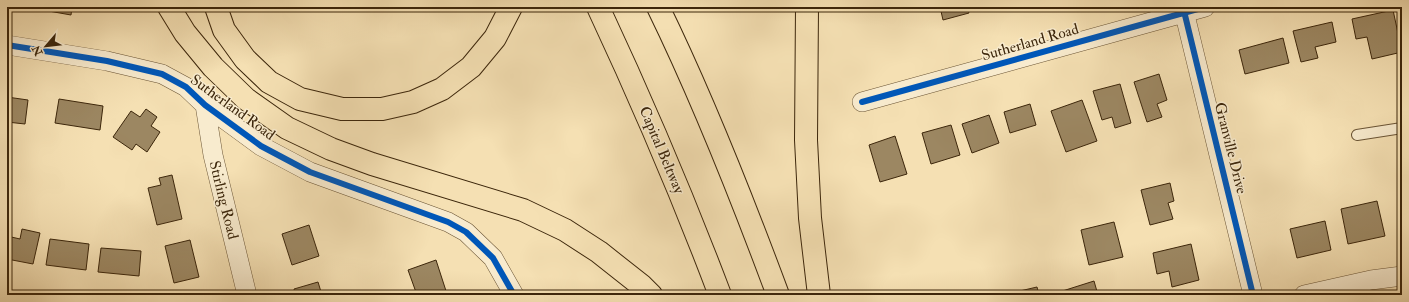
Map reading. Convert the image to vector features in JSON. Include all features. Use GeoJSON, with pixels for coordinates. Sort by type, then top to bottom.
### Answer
{"type":"FeatureCollection","features":[{"type":"Feature","properties":{"kind":"highway"},"geometry":{"type":"LineString","coordinates":[[169,7],[185,33],[212,66],[246,99],[286,128],[330,149],[372,164],[523,210],[565,230],[599,252],[642,286],[651,295]]}},
{"type":"Feature","properties":{"kind":"highway"},"geometry":{"type":"LineString","coordinates":[[216,7],[224,30],[245,59],[269,82],[300,99],[342,109],[382,109],[413,102],[442,89],[472,67],[495,38],[511,7]]}},
{"type":"Feature","properties":{"kind":"highway","name":"Capital Beltway"},"geometry":{"type":"LineString","coordinates":[[598,7],[640,99],[695,230],[720,295]]}},
{"type":"Feature","properties":{"kind":"highway"},"geometry":{"type":"LineString","coordinates":[[658,7],[688,69],[746,210],[778,295]]}},
{"type":"Feature","properties":{"kind":"highway"},"geometry":{"type":"LineString","coordinates":[[807,7],[806,140],[810,218],[819,295]]}},
{"type":"Feature","properties":{"kind":"street","name":"Sutherland Road"},"geometry":{"type":"LineString","coordinates":[[862,102],[1184,10],[1205,7]]}},
{"type":"Feature","properties":{"kind":"street","name":"Granville Drive"},"geometry":{"type":"LineString","coordinates":[[1184,10],[1253,295]]}},
{"type":"Feature","properties":{"kind":"street","name":"Sutherland Road"},"geometry":{"type":"LineString","coordinates":[[7,45],[108,60],[162,74],[186,87],[205,105],[260,146],[310,172],[448,222],[466,232],[493,258],[514,295]]}},
{"type":"Feature","properties":{"kind":"street","name":"Stirling Road"},"geometry":{"type":"LineString","coordinates":[[205,105],[213,155],[247,295]]}},
{"type":"Feature","properties":{"kind":"street"},"geometry":{"type":"LineString","coordinates":[[1304,295],[1371,280],[1402,276]]}},
{"type":"Feature","properties":{"kind":"lane"},"geometry":{"type":"LineString","coordinates":[[1357,136],[1402,128]]}},
{"type":"Feature","properties":{"kind":"building"},"geometry":{"type":"Polygon","coordinates":[[[44,7],[72,7],[71,15],[43,10],[44,7]]]}},
{"type":"Feature","properties":{"kind":"building"},"geometry":{"type":"Polygon","coordinates":[[[940,7],[967,7],[969,13],[943,20],[940,7]]]}},
{"type":"Feature","properties":{"kind":"building"},"geometry":{"type":"Polygon","coordinates":[[[1393,10],[1402,52],[1372,59],[1367,37],[1356,39],[1352,19],[1393,10]]]}},
{"type":"Feature","properties":{"kind":"building"},"geometry":{"type":"Polygon","coordinates":[[[1332,22],[1336,42],[1315,47],[1318,58],[1301,62],[1293,31],[1332,22]]]}},
{"type":"Feature","properties":{"kind":"building"},"geometry":{"type":"Polygon","coordinates":[[[1283,38],[1289,63],[1245,74],[1239,50],[1283,38]]]}},
{"type":"Feature","properties":{"kind":"building"},"geometry":{"type":"Polygon","coordinates":[[[1159,74],[1167,100],[1157,104],[1162,117],[1147,122],[1134,82],[1159,74]]]}},
{"type":"Feature","properties":{"kind":"building"},"geometry":{"type":"Polygon","coordinates":[[[1120,84],[1131,123],[1115,128],[1112,117],[1102,120],[1093,91],[1120,84]]]}},
{"type":"Feature","properties":{"kind":"building"},"geometry":{"type":"Polygon","coordinates":[[[7,97],[28,100],[25,124],[7,122],[7,97]]]}},
{"type":"Feature","properties":{"kind":"building"},"geometry":{"type":"Polygon","coordinates":[[[59,99],[103,106],[100,130],[55,123],[59,99]]]}},
{"type":"Feature","properties":{"kind":"building"},"geometry":{"type":"Polygon","coordinates":[[[1082,100],[1097,141],[1066,152],[1051,111],[1082,100]]]}},
{"type":"Feature","properties":{"kind":"building"},"geometry":{"type":"Polygon","coordinates":[[[1030,104],[1036,125],[1010,133],[1004,112],[1030,104]]]}},
{"type":"Feature","properties":{"kind":"building"},"geometry":{"type":"Polygon","coordinates":[[[146,109],[157,117],[151,126],[160,132],[147,152],[136,144],[132,150],[113,137],[131,111],[140,117],[146,109]]]}},
{"type":"Feature","properties":{"kind":"building"},"geometry":{"type":"Polygon","coordinates":[[[989,115],[999,143],[972,153],[962,124],[989,115]]]}},
{"type":"Feature","properties":{"kind":"building"},"geometry":{"type":"Polygon","coordinates":[[[951,125],[960,155],[931,164],[922,133],[951,125]]]}},
{"type":"Feature","properties":{"kind":"building"},"geometry":{"type":"Polygon","coordinates":[[[895,136],[907,174],[880,182],[869,145],[895,136]]]}},
{"type":"Feature","properties":{"kind":"building"},"geometry":{"type":"Polygon","coordinates":[[[172,175],[182,219],[157,225],[148,188],[161,185],[159,178],[172,175]]]}},
{"type":"Feature","properties":{"kind":"building"},"geometry":{"type":"Polygon","coordinates":[[[1170,183],[1174,201],[1168,203],[1173,219],[1150,225],[1141,190],[1170,183]]]}},
{"type":"Feature","properties":{"kind":"building"},"geometry":{"type":"Polygon","coordinates":[[[1377,201],[1385,236],[1348,244],[1341,209],[1377,201]]]}},
{"type":"Feature","properties":{"kind":"building"},"geometry":{"type":"Polygon","coordinates":[[[1325,221],[1331,250],[1297,258],[1290,229],[1325,221]]]}},
{"type":"Feature","properties":{"kind":"building"},"geometry":{"type":"Polygon","coordinates":[[[1114,222],[1123,257],[1089,265],[1081,230],[1114,222]]]}},
{"type":"Feature","properties":{"kind":"building"},"geometry":{"type":"Polygon","coordinates":[[[309,225],[319,256],[292,265],[282,234],[309,225]]]}},
{"type":"Feature","properties":{"kind":"building"},"geometry":{"type":"Polygon","coordinates":[[[22,229],[40,233],[33,264],[7,259],[7,236],[20,239],[22,229]]]}},
{"type":"Feature","properties":{"kind":"building"},"geometry":{"type":"Polygon","coordinates":[[[50,239],[89,244],[86,270],[46,265],[50,239]]]}},
{"type":"Feature","properties":{"kind":"building"},"geometry":{"type":"Polygon","coordinates":[[[190,240],[199,277],[174,283],[165,246],[190,240]]]}},
{"type":"Feature","properties":{"kind":"building"},"geometry":{"type":"Polygon","coordinates":[[[1191,244],[1199,280],[1172,287],[1169,271],[1157,274],[1153,253],[1191,244]]]}},
{"type":"Feature","properties":{"kind":"building"},"geometry":{"type":"Polygon","coordinates":[[[101,248],[141,251],[139,276],[98,272],[101,248]]]}},
{"type":"Feature","properties":{"kind":"building"},"geometry":{"type":"Polygon","coordinates":[[[436,260],[447,294],[417,295],[408,270],[436,260]]]}},
{"type":"Feature","properties":{"kind":"building"},"geometry":{"type":"Polygon","coordinates":[[[1094,281],[1098,295],[1053,295],[1053,294],[1094,281]]]}},
{"type":"Feature","properties":{"kind":"building"},"geometry":{"type":"Polygon","coordinates":[[[318,282],[322,295],[295,295],[294,289],[318,282]]]}},
{"type":"Feature","properties":{"kind":"building"},"geometry":{"type":"Polygon","coordinates":[[[1037,287],[1039,295],[1007,294],[1037,287]]]}},
{"type":"Feature","properties":{"kind":"cycle path"},"geometry":{"type":"LineString","coordinates":[[1183,7],[1253,295]]}},
{"type":"Feature","properties":{"kind":"cycle path"},"geometry":{"type":"LineString","coordinates":[[862,102],[1205,7]]}},
{"type":"Feature","properties":{"kind":"cycle path"},"geometry":{"type":"LineString","coordinates":[[7,45],[107,61],[162,74],[186,87],[205,105],[261,146],[310,172],[448,222],[466,232],[493,258],[514,295]]}}]}
